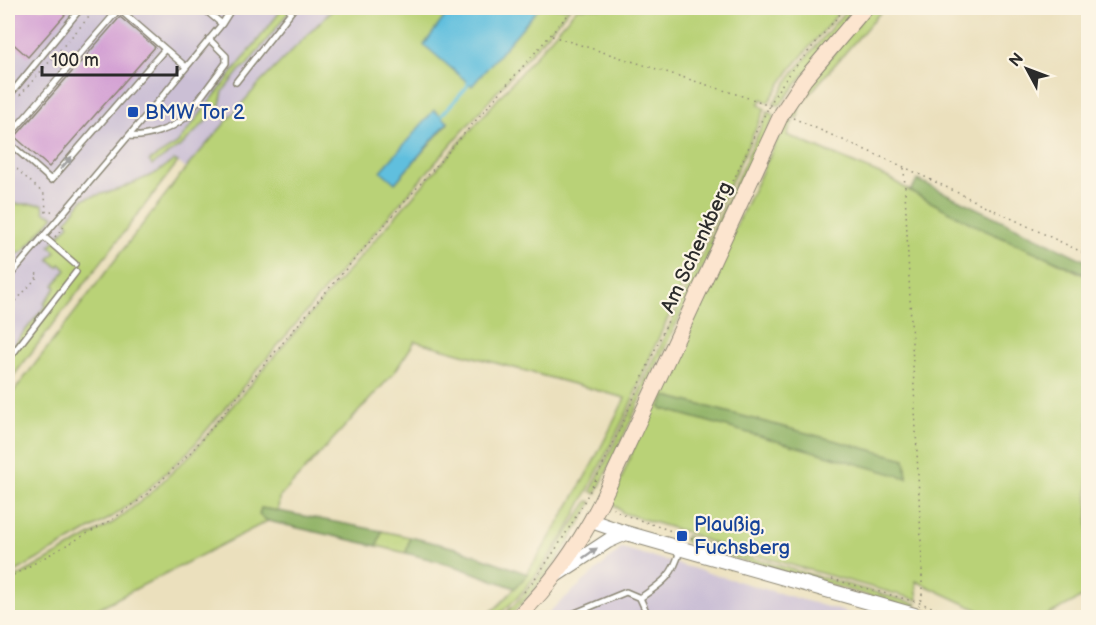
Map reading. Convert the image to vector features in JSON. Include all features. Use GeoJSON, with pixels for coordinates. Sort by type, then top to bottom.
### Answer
{"type":"FeatureCollection","features":[{"type":"Feature","properties":{"kind":"main road","name":"Am Schenkberg"},"geometry":{"type":"LineString","coordinates":[[514,611],[555,575],[601,502],[775,110],[804,80],[865,8]]}},
{"type":"Feature","properties":{"kind":"street"},"geometry":{"type":"LineString","coordinates":[[591,521],[680,548],[920,612]]}},
{"type":"Feature","properties":{"kind":"street"},"geometry":{"type":"LineString","coordinates":[[555,575],[608,541],[626,533]]}},
{"type":"Feature","properties":{"kind":"lane"},"geometry":{"type":"LineString","coordinates":[[8,97],[81,8]]}},
{"type":"Feature","properties":{"kind":"lane"},"geometry":{"type":"LineString","coordinates":[[203,8],[222,24]]}},
{"type":"Feature","properties":{"kind":"lane"},"geometry":{"type":"LineString","coordinates":[[8,278],[222,24],[232,8]]}},
{"type":"Feature","properties":{"kind":"lane"},"geometry":{"type":"LineString","coordinates":[[236,82],[294,8]]}},
{"type":"Feature","properties":{"kind":"lane"},"geometry":{"type":"LineString","coordinates":[[165,49],[51,180],[8,140],[105,29],[119,9],[186,67]]}},
{"type":"Feature","properties":{"kind":"lane"},"geometry":{"type":"LineString","coordinates":[[129,136],[138,137],[158,131],[186,117],[226,63],[226,56],[209,39]]}},
{"type":"Feature","properties":{"kind":"lane"},"geometry":{"type":"LineString","coordinates":[[44,237],[75,264]]}},
{"type":"Feature","properties":{"kind":"lane"},"geometry":{"type":"LineString","coordinates":[[8,360],[76,272]]}},
{"type":"Feature","properties":{"kind":"lane"},"geometry":{"type":"LineString","coordinates":[[640,598],[664,582],[677,562],[680,548]]}},
{"type":"Feature","properties":{"kind":"lane"},"geometry":{"type":"LineString","coordinates":[[563,618],[626,592],[640,598],[649,618]]}},
{"type":"Feature","properties":{"kind":"path"},"geometry":{"type":"LineString","coordinates":[[8,109],[97,8]]}},
{"type":"Feature","properties":{"kind":"path"},"geometry":{"type":"LineString","coordinates":[[8,578],[113,519],[145,496],[192,451],[318,301],[574,8]]}},
{"type":"Feature","properties":{"kind":"path"},"geometry":{"type":"LineString","coordinates":[[518,599],[553,554],[588,496],[661,338],[775,110],[791,72],[846,8]]}},
{"type":"Feature","properties":{"kind":"path"},"geometry":{"type":"LineString","coordinates":[[550,36],[760,102],[1089,255]]}},
{"type":"Feature","properties":{"kind":"path"},"geometry":{"type":"LineString","coordinates":[[8,161],[45,195],[46,212],[52,211]]}},
{"type":"Feature","properties":{"kind":"path"},"geometry":{"type":"LineString","coordinates":[[904,167],[922,562],[920,612]]}},
{"type":"Feature","properties":{"kind":"path"},"geometry":{"type":"LineString","coordinates":[[50,243],[66,224]]}},
{"type":"Feature","properties":{"kind":"path"},"geometry":{"type":"LineString","coordinates":[[8,310],[38,276],[36,275],[38,272]]}},
{"type":"Feature","properties":{"kind":"path"},"geometry":{"type":"LineString","coordinates":[[601,502],[622,514],[715,546]]}},
{"type":"Feature","properties":{"kind":"path"},"geometry":{"type":"LineString","coordinates":[[827,578],[920,612],[963,618]]}},
{"type":"Feature","properties":{"kind":"path"},"geometry":{"type":"LineString","coordinates":[[499,618],[514,611]]}},
{"type":"Feature","properties":{"kind":"shaded area"},"geometry":{"type":"Polygon","coordinates":[[[8,8],[334,8],[258,85],[186,168],[174,160],[8,364],[8,8]]]}},
{"type":"Feature","properties":{"kind":"shaded area"},"geometry":{"type":"Polygon","coordinates":[[[622,548],[852,614],[850,618],[542,618],[622,548]]]}},
{"type":"Feature","properties":{"kind":"green space"},"geometry":{"type":"Polygon","coordinates":[[[283,8],[292,8],[247,65],[223,91],[220,105],[182,145],[152,165],[149,161],[177,144],[283,8]]]}},
{"type":"Feature","properties":{"kind":"green space"},"geometry":{"type":"Polygon","coordinates":[[[334,8],[570,8],[316,300],[190,450],[143,494],[112,517],[8,576],[8,399],[186,168],[258,85],[334,8]],[[434,111],[395,183],[448,123],[434,111]]]}},
{"type":"Feature","properties":{"kind":"green space"},"geometry":{"type":"Polygon","coordinates":[[[577,8],[843,8],[790,70],[768,103],[762,99],[758,104],[765,109],[654,348],[627,412],[566,532],[517,598],[496,617],[485,617],[517,585],[542,550],[602,446],[625,398],[415,341],[394,373],[279,498],[278,511],[261,508],[259,515],[268,521],[81,617],[8,617],[8,582],[114,522],[146,497],[193,452],[577,8]]]}},
{"type":"Feature","properties":{"kind":"green space"},"geometry":{"type":"Polygon","coordinates":[[[848,8],[857,8],[780,105],[773,104],[793,73],[848,8]]]}},
{"type":"Feature","properties":{"kind":"green space"},"geometry":{"type":"Polygon","coordinates":[[[871,8],[884,8],[799,106],[798,119],[789,114],[794,102],[871,8]]]}},
{"type":"Feature","properties":{"kind":"green space"},"geometry":{"type":"Polygon","coordinates":[[[768,112],[774,117],[596,494],[591,491],[629,414],[768,112]]]}},
{"type":"Feature","properties":{"kind":"green space"},"geometry":{"type":"Polygon","coordinates":[[[787,119],[793,121],[787,135],[889,178],[910,191],[1088,277],[1088,594],[1044,617],[993,617],[916,581],[918,600],[715,544],[686,532],[623,513],[612,502],[651,405],[787,119]],[[666,396],[660,408],[907,477],[905,459],[666,396]]]}},
{"type":"Feature","properties":{"kind":"green space"},"geometry":{"type":"Polygon","coordinates":[[[174,160],[178,162],[8,383],[8,352],[46,305],[44,303],[56,288],[54,285],[66,270],[60,264],[58,267],[49,259],[56,252],[50,246],[69,224],[66,221],[83,199],[120,189],[156,173],[174,160]]]}},
{"type":"Feature","properties":{"kind":"green space"},"geometry":{"type":"Polygon","coordinates":[[[918,180],[1088,262],[1088,275],[982,229],[910,191],[918,180]]]}},
{"type":"Feature","properties":{"kind":"green space"},"geometry":{"type":"Polygon","coordinates":[[[8,204],[43,204],[44,212],[54,216],[23,252],[16,254],[8,253],[8,204]]]}},
{"type":"Feature","properties":{"kind":"green space"},"geometry":{"type":"Polygon","coordinates":[[[666,396],[905,459],[907,478],[660,408],[666,396]]]}},
{"type":"Feature","properties":{"kind":"green space"},"geometry":{"type":"Polygon","coordinates":[[[588,501],[592,502],[544,578],[521,605],[508,617],[501,618],[540,575],[588,501]]]}},
{"type":"Feature","properties":{"kind":"green space"},"geometry":{"type":"Polygon","coordinates":[[[261,508],[382,531],[377,546],[268,521],[259,515],[261,508]]]}},
{"type":"Feature","properties":{"kind":"green space"},"geometry":{"type":"Polygon","coordinates":[[[382,531],[410,537],[406,553],[377,546],[382,531]]]}},
{"type":"Feature","properties":{"kind":"green space"},"geometry":{"type":"Polygon","coordinates":[[[686,536],[715,548],[917,604],[913,608],[713,552],[684,541],[686,536]]]}},
{"type":"Feature","properties":{"kind":"green space"},"geometry":{"type":"Polygon","coordinates":[[[410,537],[456,548],[528,574],[515,588],[452,565],[406,553],[410,537]]]}},
{"type":"Feature","properties":{"kind":"water"},"geometry":{"type":"Polygon","coordinates":[[[451,8],[539,8],[472,86],[424,45],[451,8]]]}},
{"type":"Feature","properties":{"kind":"water"},"geometry":{"type":"Polygon","coordinates":[[[434,110],[448,122],[395,183],[381,171],[434,110]]]}},
{"type":"Feature","properties":{"kind":"building"},"geometry":{"type":"Polygon","coordinates":[[[8,8],[71,8],[28,57],[8,39],[8,8]]]}},
{"type":"Feature","properties":{"kind":"building"},"geometry":{"type":"Polygon","coordinates":[[[120,17],[155,47],[49,167],[15,137],[120,17]]]}},
{"type":"Feature","properties":{"kind":"waterway"},"geometry":{"type":"LineString","coordinates":[[441,116],[467,87],[469,80]]}},
{"type":"Feature","properties":{"kind":"place","name":"BMW Tor 2"},"geometry":{"type":"Point","coordinates":[133,112]}},
{"type":"Feature","properties":{"kind":"place","name":"Plaußig, Fuchsberg"},"geometry":{"type":"Point","coordinates":[682,536]}}]}
